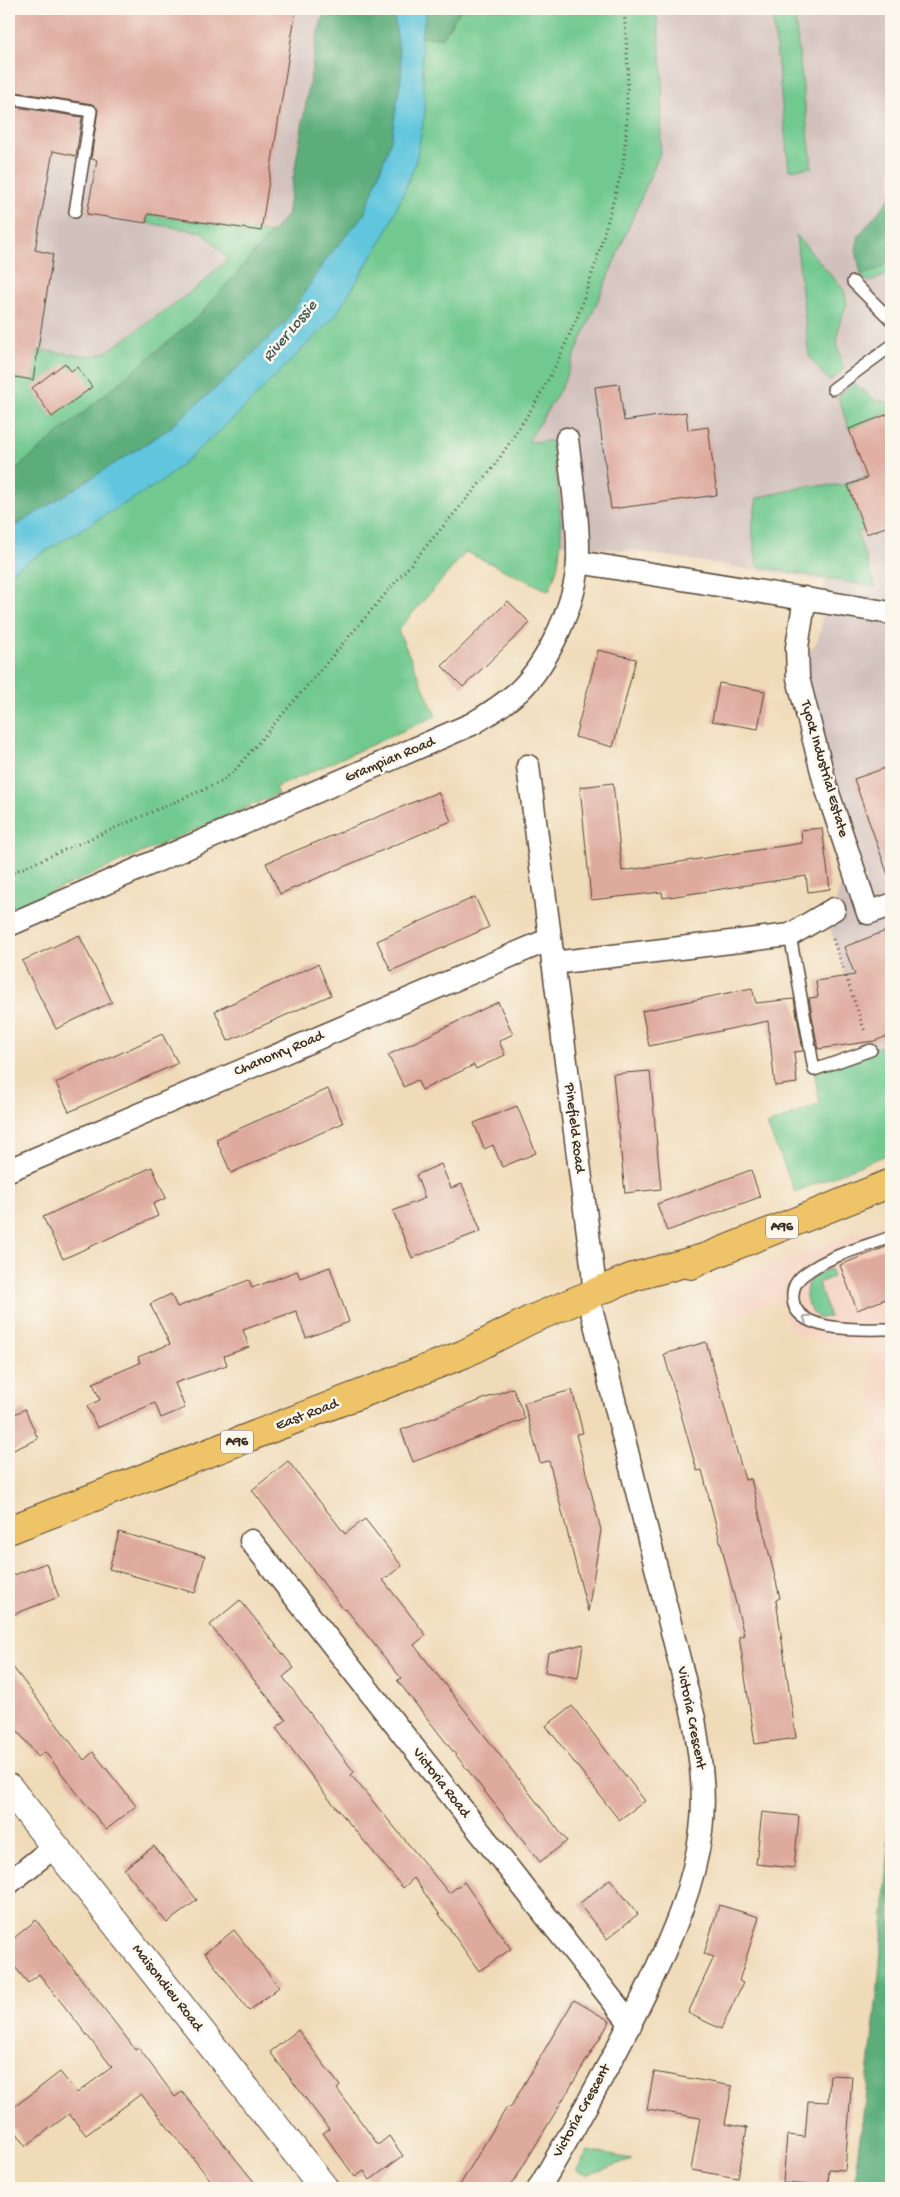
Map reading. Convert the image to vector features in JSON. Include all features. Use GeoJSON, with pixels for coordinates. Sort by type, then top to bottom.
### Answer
{"type":"FeatureCollection","features":[{"type":"Feature","properties":{"kind":"highway","name":"A96"},"geometry":{"type":"LineString","coordinates":[[593,1303],[633,1278],[707,1257],[891,1183]]}},
{"type":"Feature","properties":{"kind":"highway","name":"East Road"},"geometry":{"type":"LineString","coordinates":[[9,1530],[464,1354],[530,1320],[593,1303]]}},
{"type":"Feature","properties":{"kind":"street","name":"Grampian Road"},"geometry":{"type":"LineString","coordinates":[[9,925],[472,724],[494,711],[520,690],[544,659],[558,632],[576,578],[578,537],[567,439]]}},
{"type":"Feature","properties":{"kind":"street"},"geometry":{"type":"LineString","coordinates":[[578,562],[891,613]]}},
{"type":"Feature","properties":{"kind":"street","name":"Tyock Industrial Estate"},"geometry":{"type":"LineString","coordinates":[[805,598],[797,647],[797,670],[826,787],[868,913],[891,905]]}},
{"type":"Feature","properties":{"kind":"street","name":"Pinefield Road"},"geometry":{"type":"LineString","coordinates":[[528,766],[593,1272],[593,1303]]}},
{"type":"Feature","properties":{"kind":"street"},"geometry":{"type":"LineString","coordinates":[[553,963],[790,935],[834,909]]}},
{"type":"Feature","properties":{"kind":"street","name":"Chanonry Road"},"geometry":{"type":"LineString","coordinates":[[9,1170],[550,938]]}},
{"type":"Feature","properties":{"kind":"street","name":"Victoria Crescent"},"geometry":{"type":"LineString","coordinates":[[539,2188],[630,2024],[674,1932],[685,1902],[701,1831],[703,1772],[694,1719],[593,1303]]}},
{"type":"Feature","properties":{"kind":"street","name":"Victoria Road"},"geometry":{"type":"LineString","coordinates":[[251,1541],[630,2024]]}},
{"type":"Feature","properties":{"kind":"street","name":"Maisondieu Road"},"geometry":{"type":"LineString","coordinates":[[9,1788],[324,2188]]}},
{"type":"Feature","properties":{"kind":"street"},"geometry":{"type":"LineString","coordinates":[[9,1883],[55,1846]]}},
{"type":"Feature","properties":{"kind":"lane"},"geometry":{"type":"LineString","coordinates":[[9,98],[91,111],[75,212]]}},
{"type":"Feature","properties":{"kind":"lane"},"geometry":{"type":"LineString","coordinates":[[853,282],[891,320]]}},
{"type":"Feature","properties":{"kind":"lane"},"geometry":{"type":"LineString","coordinates":[[833,389],[891,346]]}},
{"type":"Feature","properties":{"kind":"lane"},"geometry":{"type":"LineString","coordinates":[[790,935],[814,1070],[871,1050]]}},
{"type":"Feature","properties":{"kind":"lane"},"geometry":{"type":"LineString","coordinates":[[891,1237],[813,1268],[801,1277],[795,1287],[794,1306],[807,1320],[831,1326],[891,1330]]}},
{"type":"Feature","properties":{"kind":"path"},"geometry":{"type":"LineString","coordinates":[[9,874],[223,782],[499,460],[536,402],[556,365],[578,315],[595,265],[623,167],[628,68],[624,9]]}},
{"type":"Feature","properties":{"kind":"path"},"geometry":{"type":"LineString","coordinates":[[834,909],[830,928],[871,1050]]}},
{"type":"Feature","properties":{"kind":"shaded area"},"geometry":{"type":"Polygon","coordinates":[[[9,9],[326,9],[318,32],[287,215],[200,315],[9,475],[9,9]]]}},
{"type":"Feature","properties":{"kind":"shaded area"},"geometry":{"type":"Polygon","coordinates":[[[656,9],[891,9],[891,1043],[871,1050],[830,928],[839,889],[866,880],[835,784],[802,660],[816,643],[821,630],[824,581],[633,551],[561,544],[560,516],[551,442],[528,442],[561,388],[663,80],[656,9]]]}},
{"type":"Feature","properties":{"kind":"shaded area"},"geometry":{"type":"Polygon","coordinates":[[[891,1219],[891,1624],[889,1624],[867,1345],[834,1344],[803,1337],[788,1327],[781,1299],[717,1323],[706,1290],[891,1219]]]}},
{"type":"Feature","properties":{"kind":"green space"},"geometry":{"type":"Polygon","coordinates":[[[326,9],[393,9],[402,70],[391,141],[364,215],[324,262],[285,323],[225,380],[166,431],[9,530],[9,475],[200,315],[287,215],[318,32],[326,9]]]}},
{"type":"Feature","properties":{"kind":"green space"},"geometry":{"type":"Polygon","coordinates":[[[427,9],[461,9],[443,37],[421,37],[427,9]]]}},
{"type":"Feature","properties":{"kind":"green space"},"geometry":{"type":"Polygon","coordinates":[[[461,9],[656,9],[663,80],[660,153],[561,388],[528,442],[551,441],[560,514],[561,543],[558,566],[549,591],[466,552],[398,630],[436,716],[275,788],[278,794],[9,910],[9,573],[69,537],[425,113],[421,37],[443,37],[461,9]]]}},
{"type":"Feature","properties":{"kind":"green space"},"geometry":{"type":"Polygon","coordinates":[[[772,9],[794,9],[812,167],[789,170],[772,9]]]}},
{"type":"Feature","properties":{"kind":"green space"},"geometry":{"type":"Polygon","coordinates":[[[891,197],[891,256],[881,268],[861,275],[856,249],[859,235],[891,197]]]}},
{"type":"Feature","properties":{"kind":"green space"},"geometry":{"type":"Polygon","coordinates":[[[148,214],[272,233],[200,315],[9,475],[9,376],[33,379],[37,350],[91,356],[106,352],[195,289],[228,259],[203,232],[146,223],[148,214]]]}},
{"type":"Feature","properties":{"kind":"green space"},"geometry":{"type":"Polygon","coordinates":[[[796,235],[844,290],[847,304],[839,324],[837,345],[844,369],[829,382],[809,356],[796,235]]]}},
{"type":"Feature","properties":{"kind":"green space"},"geometry":{"type":"Polygon","coordinates":[[[891,256],[891,273],[869,282],[861,275],[881,268],[891,256]]]}},
{"type":"Feature","properties":{"kind":"green space"},"geometry":{"type":"Polygon","coordinates":[[[853,383],[875,400],[891,403],[891,413],[849,429],[838,397],[853,383]]]}},
{"type":"Feature","properties":{"kind":"green space"},"geometry":{"type":"Polygon","coordinates":[[[891,457],[891,469],[848,485],[864,530],[857,533],[876,587],[757,566],[752,528],[757,498],[807,486],[842,485],[866,476],[863,467],[891,457]]]}},
{"type":"Feature","properties":{"kind":"green space"},"geometry":{"type":"Polygon","coordinates":[[[891,1043],[891,1153],[795,1192],[767,1125],[820,1104],[814,1070],[891,1043]]]}},
{"type":"Feature","properties":{"kind":"green space"},"geometry":{"type":"Polygon","coordinates":[[[830,1269],[833,1277],[818,1283],[830,1317],[819,1318],[808,1305],[806,1300],[807,1289],[814,1276],[830,1269]]]}},
{"type":"Feature","properties":{"kind":"green space"},"geometry":{"type":"Polygon","coordinates":[[[889,1624],[891,1624],[891,2188],[853,2188],[873,2036],[886,1883],[890,1760],[889,1624]]]}},
{"type":"Feature","properties":{"kind":"green space"},"geometry":{"type":"Polygon","coordinates":[[[588,2151],[632,2159],[587,2175],[576,2171],[588,2151]]]}},
{"type":"Feature","properties":{"kind":"water","name":"River Lossie"},"geometry":{"type":"Polygon","coordinates":[[[393,9],[427,9],[421,37],[425,113],[415,165],[387,231],[336,315],[233,419],[164,480],[9,573],[9,530],[166,431],[225,380],[285,323],[324,262],[364,215],[391,141],[402,70],[393,9]]]}},
{"type":"Feature","properties":{"kind":"building"},"geometry":{"type":"Polygon","coordinates":[[[9,9],[296,9],[261,231],[148,214],[146,223],[87,214],[97,160],[91,159],[98,109],[92,104],[9,91],[9,9]]]}},
{"type":"Feature","properties":{"kind":"building"},"geometry":{"type":"Polygon","coordinates":[[[9,106],[82,117],[76,156],[53,151],[35,250],[53,254],[33,380],[9,376],[9,106]]]}},
{"type":"Feature","properties":{"kind":"building"},"geometry":{"type":"Polygon","coordinates":[[[65,363],[71,371],[77,367],[92,387],[52,417],[32,388],[65,363]]]}},
{"type":"Feature","properties":{"kind":"building"},"geometry":{"type":"Polygon","coordinates":[[[619,384],[624,421],[686,412],[688,430],[708,427],[717,495],[611,509],[595,387],[619,384]]]}},
{"type":"Feature","properties":{"kind":"building"},"geometry":{"type":"Polygon","coordinates":[[[891,413],[891,525],[866,534],[848,485],[867,478],[849,429],[891,413]]]}},
{"type":"Feature","properties":{"kind":"building"},"geometry":{"type":"Polygon","coordinates":[[[508,601],[530,623],[463,687],[442,666],[508,601]]]}},
{"type":"Feature","properties":{"kind":"building"},"geometry":{"type":"Polygon","coordinates":[[[598,650],[636,659],[613,747],[575,737],[598,650]]]}},
{"type":"Feature","properties":{"kind":"building"},"geometry":{"type":"Polygon","coordinates":[[[719,683],[765,691],[758,729],[712,721],[719,683]]]}},
{"type":"Feature","properties":{"kind":"building"},"geometry":{"type":"Polygon","coordinates":[[[891,766],[891,875],[888,875],[854,779],[891,766]]]}},
{"type":"Feature","properties":{"kind":"building"},"geometry":{"type":"Polygon","coordinates":[[[613,783],[622,871],[802,843],[801,830],[822,828],[830,889],[808,892],[806,876],[663,898],[662,892],[591,900],[580,787],[613,783]]]}},
{"type":"Feature","properties":{"kind":"building"},"geometry":{"type":"Polygon","coordinates":[[[438,792],[451,821],[280,894],[266,863],[438,792]]]}},
{"type":"Feature","properties":{"kind":"building"},"geometry":{"type":"Polygon","coordinates":[[[475,897],[489,927],[391,971],[377,941],[475,897]]]}},
{"type":"Feature","properties":{"kind":"building"},"geometry":{"type":"Polygon","coordinates":[[[891,929],[891,1035],[874,1041],[818,1049],[809,998],[818,997],[816,981],[855,975],[844,947],[891,929]]]}},
{"type":"Feature","properties":{"kind":"building"},"geometry":{"type":"Polygon","coordinates":[[[79,935],[112,1002],[56,1029],[22,961],[79,935]]]}},
{"type":"Feature","properties":{"kind":"building"},"geometry":{"type":"Polygon","coordinates":[[[318,964],[331,995],[228,1041],[215,1011],[318,964]]]}},
{"type":"Feature","properties":{"kind":"building"},"geometry":{"type":"Polygon","coordinates":[[[752,988],[756,1003],[794,999],[803,1051],[794,1052],[797,1083],[775,1086],[768,1021],[649,1046],[642,1011],[752,988]]]}},
{"type":"Feature","properties":{"kind":"building"},"geometry":{"type":"Polygon","coordinates":[[[498,1002],[513,1034],[499,1041],[505,1055],[476,1069],[474,1065],[422,1090],[417,1080],[404,1087],[388,1055],[498,1002]]]}},
{"type":"Feature","properties":{"kind":"building"},"geometry":{"type":"Polygon","coordinates":[[[162,1034],[178,1063],[69,1112],[56,1083],[162,1034]]]}},
{"type":"Feature","properties":{"kind":"building"},"geometry":{"type":"Polygon","coordinates":[[[650,1071],[661,1189],[625,1193],[613,1074],[650,1071]]]}},
{"type":"Feature","properties":{"kind":"building"},"geometry":{"type":"Polygon","coordinates":[[[328,1089],[343,1123],[231,1173],[216,1139],[328,1089]]]}},
{"type":"Feature","properties":{"kind":"building"},"geometry":{"type":"Polygon","coordinates":[[[517,1106],[536,1153],[502,1167],[493,1145],[484,1149],[474,1123],[517,1106]]]}},
{"type":"Feature","properties":{"kind":"building"},"geometry":{"type":"Polygon","coordinates":[[[441,1164],[451,1188],[462,1184],[481,1231],[412,1258],[393,1211],[425,1198],[416,1175],[441,1164]]]}},
{"type":"Feature","properties":{"kind":"building"},"geometry":{"type":"Polygon","coordinates":[[[152,1167],[166,1198],[153,1204],[158,1216],[63,1259],[43,1217],[152,1167]]]}},
{"type":"Feature","properties":{"kind":"building"},"geometry":{"type":"Polygon","coordinates":[[[751,1170],[760,1197],[667,1231],[657,1204],[751,1170]]]}},
{"type":"Feature","properties":{"kind":"building"},"geometry":{"type":"Polygon","coordinates":[[[891,1245],[891,1297],[857,1310],[840,1265],[891,1245]]]}},
{"type":"Feature","properties":{"kind":"building"},"geometry":{"type":"Polygon","coordinates":[[[330,1267],[349,1322],[306,1338],[296,1311],[243,1330],[249,1347],[224,1356],[227,1365],[175,1383],[185,1408],[161,1418],[155,1403],[97,1428],[87,1406],[100,1400],[93,1383],[140,1363],[138,1357],[170,1344],[150,1304],[171,1294],[177,1307],[249,1280],[252,1288],[297,1271],[300,1278],[330,1267]]]}},
{"type":"Feature","properties":{"kind":"building"},"geometry":{"type":"Polygon","coordinates":[[[706,1342],[745,1480],[751,1479],[780,1598],[776,1600],[796,1738],[755,1744],[739,1636],[744,1635],[702,1470],[697,1471],[664,1354],[706,1342]]]}},
{"type":"Feature","properties":{"kind":"building"},"geometry":{"type":"Polygon","coordinates":[[[513,1388],[525,1419],[413,1462],[401,1430],[513,1388]]]}},
{"type":"Feature","properties":{"kind":"building"},"geometry":{"type":"Polygon","coordinates":[[[572,1390],[583,1433],[576,1434],[601,1530],[588,1612],[549,1461],[540,1463],[524,1403],[572,1390]]]}},
{"type":"Feature","properties":{"kind":"building"},"geometry":{"type":"Polygon","coordinates":[[[25,1409],[38,1439],[9,1452],[9,1417],[25,1409]]]}},
{"type":"Feature","properties":{"kind":"building"},"geometry":{"type":"Polygon","coordinates":[[[288,1461],[345,1534],[365,1519],[402,1566],[383,1580],[426,1635],[414,1645],[567,1841],[540,1862],[397,1680],[401,1678],[346,1609],[344,1610],[252,1490],[288,1461]]]}},
{"type":"Feature","properties":{"kind":"building"},"geometry":{"type":"Polygon","coordinates":[[[119,1532],[205,1556],[195,1593],[109,1569],[119,1532]]]}},
{"type":"Feature","properties":{"kind":"building"},"geometry":{"type":"Polygon","coordinates":[[[46,1563],[59,1597],[9,1616],[9,1577],[46,1563]]]}},
{"type":"Feature","properties":{"kind":"building"},"geometry":{"type":"Polygon","coordinates":[[[240,1600],[294,1668],[283,1677],[354,1772],[351,1775],[449,1893],[464,1882],[511,1949],[479,1971],[414,1878],[403,1888],[325,1794],[276,1728],[286,1720],[210,1625],[240,1600]]]}},
{"type":"Feature","properties":{"kind":"building"},"geometry":{"type":"Polygon","coordinates":[[[583,1644],[578,1678],[545,1672],[548,1653],[583,1644]]]}},
{"type":"Feature","properties":{"kind":"building"},"geometry":{"type":"Polygon","coordinates":[[[9,1662],[84,1760],[93,1752],[136,1806],[106,1830],[45,1752],[38,1757],[9,1720],[9,1662]]]}},
{"type":"Feature","properties":{"kind":"building"},"geometry":{"type":"Polygon","coordinates":[[[572,1706],[645,1801],[619,1820],[546,1726],[572,1706]]]}},
{"type":"Feature","properties":{"kind":"building"},"geometry":{"type":"Polygon","coordinates":[[[762,1812],[799,1816],[794,1868],[756,1864],[762,1812]]]}},
{"type":"Feature","properties":{"kind":"building"},"geometry":{"type":"Polygon","coordinates":[[[154,1846],[197,1900],[167,1923],[124,1869],[154,1846]]]}},
{"type":"Feature","properties":{"kind":"building"},"geometry":{"type":"Polygon","coordinates":[[[610,1879],[638,1914],[607,1939],[579,1904],[610,1879]]]}},
{"type":"Feature","properties":{"kind":"building"},"geometry":{"type":"Polygon","coordinates":[[[719,1905],[759,1917],[739,1981],[743,1983],[721,2029],[688,2013],[714,1957],[704,1954],[719,1905]]]}},
{"type":"Feature","properties":{"kind":"building"},"geometry":{"type":"Polygon","coordinates":[[[36,1920],[135,2049],[138,2047],[175,2097],[182,2092],[259,2188],[217,2188],[141,2094],[86,2135],[69,2114],[26,2146],[9,2122],[9,2111],[60,2072],[77,2093],[112,2067],[39,1974],[28,1983],[9,1960],[9,1942],[36,1920]]]}},
{"type":"Feature","properties":{"kind":"building"},"geometry":{"type":"Polygon","coordinates":[[[234,1930],[279,1987],[249,2011],[205,1953],[234,1930]]]}},
{"type":"Feature","properties":{"kind":"building"},"geometry":{"type":"Polygon","coordinates":[[[574,2000],[610,2021],[510,2188],[458,2188],[507,2107],[510,2108],[574,2000]]]}},
{"type":"Feature","properties":{"kind":"building"},"geometry":{"type":"Polygon","coordinates":[[[298,2030],[340,2086],[337,2089],[378,2145],[389,2136],[403,2156],[370,2180],[364,2171],[355,2177],[323,2133],[329,2129],[270,2052],[298,2030]]]}},
{"type":"Feature","properties":{"kind":"building"},"geometry":{"type":"Polygon","coordinates":[[[654,2072],[732,2086],[725,2124],[747,2128],[738,2178],[691,2170],[700,2118],[647,2109],[654,2072]]]}},
{"type":"Feature","properties":{"kind":"building"},"geometry":{"type":"Polygon","coordinates":[[[830,2075],[852,2076],[845,2170],[829,2169],[828,2186],[783,2183],[787,2135],[805,2137],[808,2101],[828,2102],[830,2075]]]}}]}
